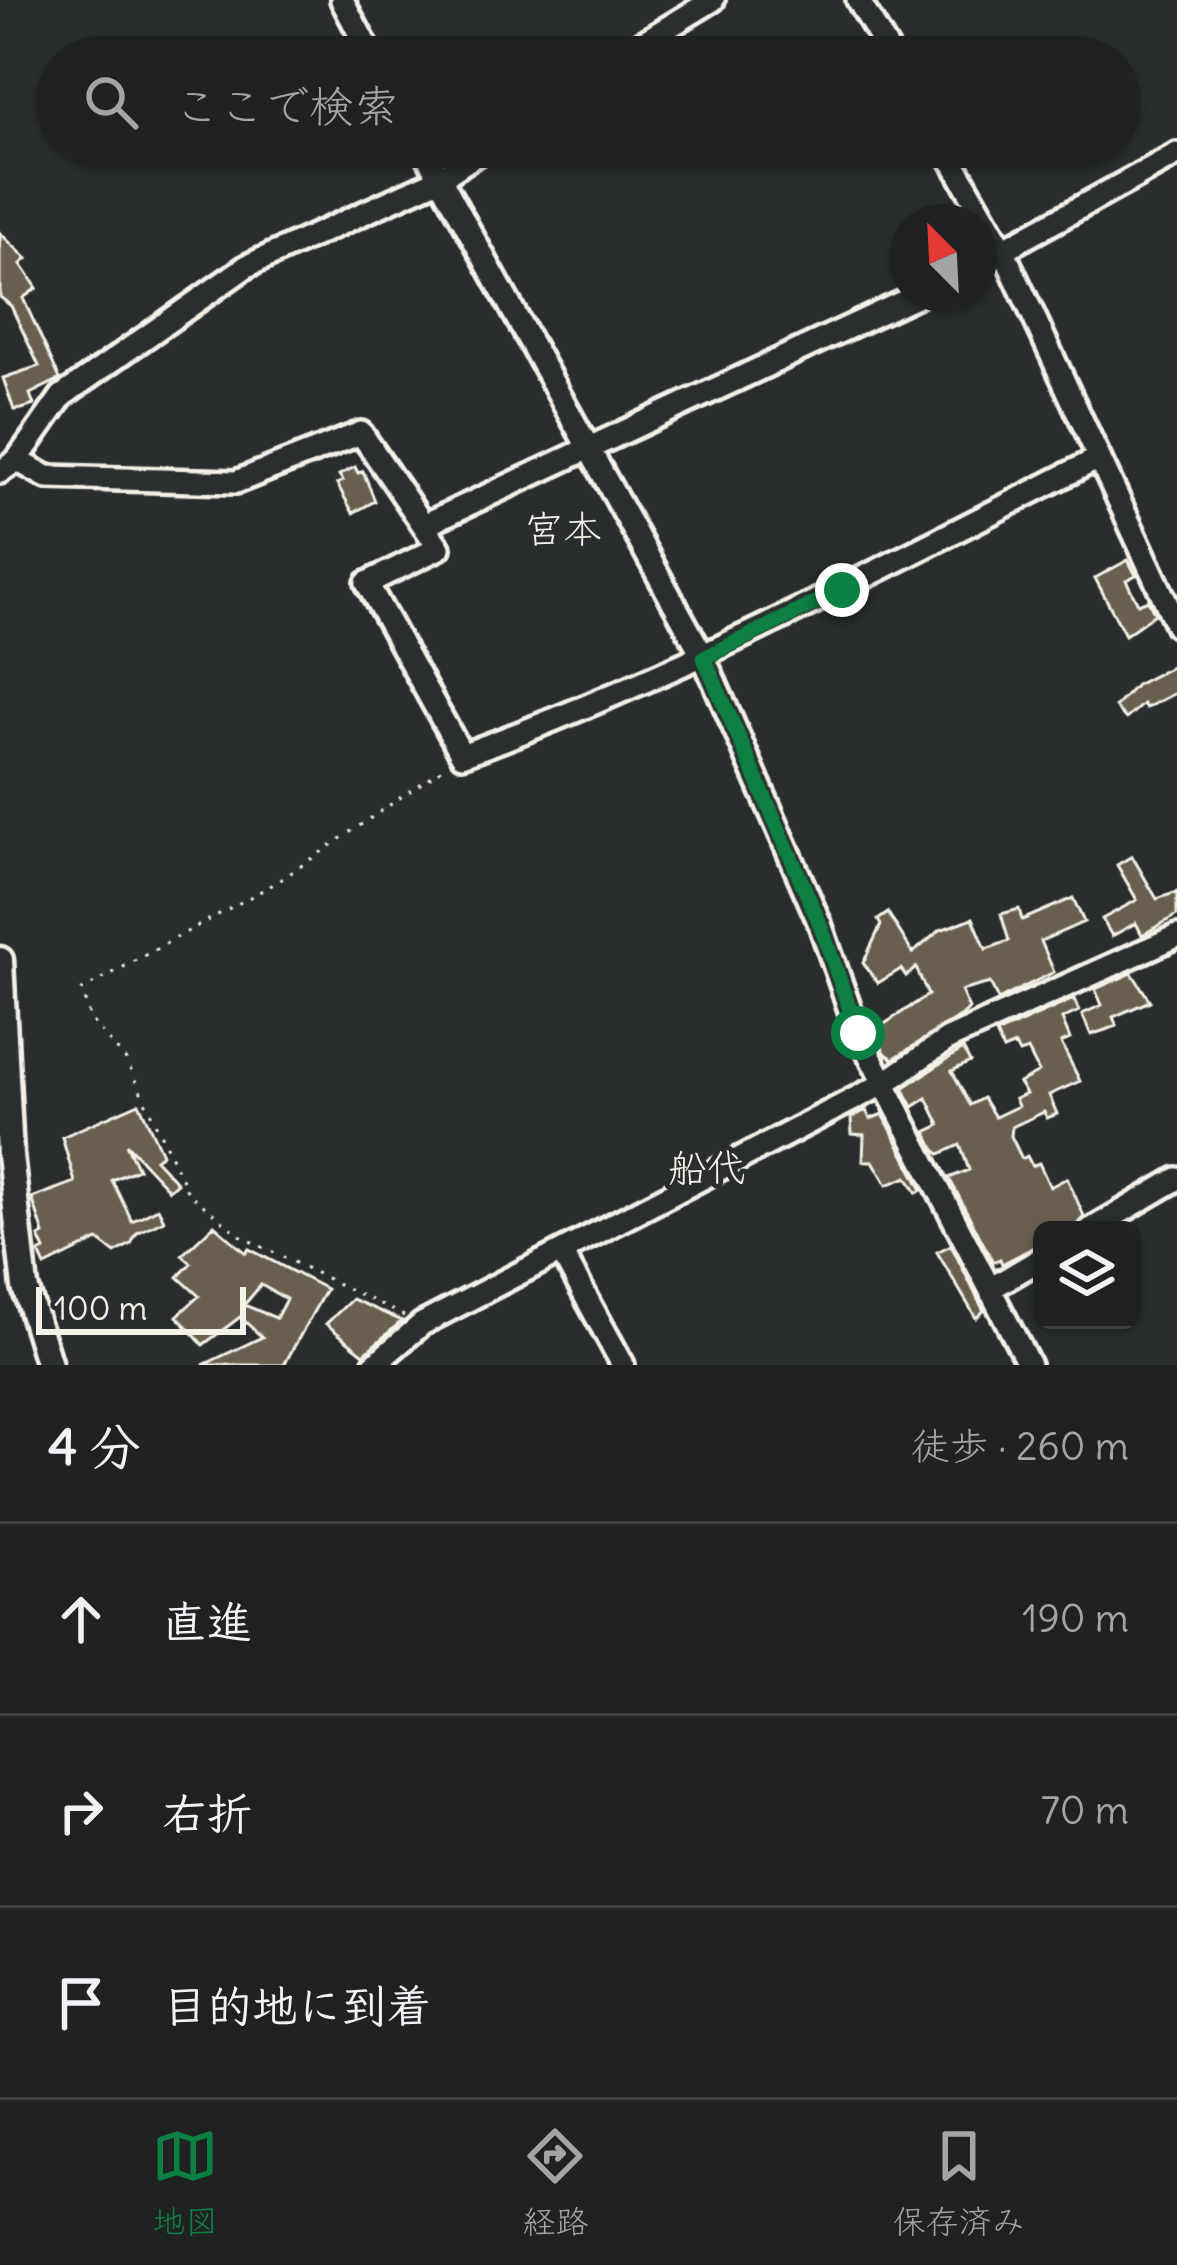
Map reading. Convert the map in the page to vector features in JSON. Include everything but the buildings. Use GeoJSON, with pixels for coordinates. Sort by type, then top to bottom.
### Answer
{"type":"FeatureCollection","features":[{"type":"Feature","properties":{"kind":"main road"},"geometry":{"type":"LineString","coordinates":[[0,960],[10,1155],[25,1287],[49,1365]]}},
{"type":"Feature","properties":{"kind":"street"},"geometry":{"type":"LineString","coordinates":[[342,0],[361,36]]}},
{"type":"Feature","properties":{"kind":"street"},"geometry":{"type":"LineString","coordinates":[[654,36],[713,0]]}},
{"type":"Feature","properties":{"kind":"street"},"geometry":{"type":"LineString","coordinates":[[858,0],[879,36]]}},
{"type":"Feature","properties":{"kind":"street"},"geometry":{"type":"LineString","coordinates":[[997,251],[1177,154]]}},
{"type":"Feature","properties":{"kind":"street"},"geometry":{"type":"LineString","coordinates":[[435,168],[704,658],[883,1084],[1029,1365]]}},
{"type":"Feature","properties":{"kind":"street"},"geometry":{"type":"LineString","coordinates":[[456,168],[247,266],[62,396],[9,466],[47,477],[236,482],[362,433],[439,548],[367,583],[462,754],[605,702],[704,658],[1099,458]]}},
{"type":"Feature","properties":{"kind":"street"},"geometry":{"type":"LineString","coordinates":[[956,168],[1002,248],[1177,626]]}},
{"type":"Feature","properties":{"kind":"street"},"geometry":{"type":"LineString","coordinates":[[424,525],[889,308]]}},
{"type":"Feature","properties":{"kind":"street"},"geometry":{"type":"LineString","coordinates":[[374,1365],[422,1324],[883,1084],[948,1039],[1177,936]]}},
{"type":"Feature","properties":{"kind":"street"},"geometry":{"type":"LineString","coordinates":[[1105,1221],[1177,1179]]}},
{"type":"Feature","properties":{"kind":"street"},"geometry":{"type":"LineString","coordinates":[[562,1253],[623,1365]]}},
{"type":"Feature","properties":{"kind":"street"},"geometry":{"type":"LineString","coordinates":[[990,1289],[1033,1263]]}},
{"type":"Feature","properties":{"kind":"path"},"geometry":{"type":"LineString","coordinates":[[422,1324],[244,1238],[188,1193],[126,1060],[90,1019],[82,990],[279,881],[462,754]]}},
{"type":"Feature","properties":{"kind":"district","name":"宮本"},"geometry":{"type":"Point","coordinates":[563,529]}},
{"type":"Feature","properties":{"kind":"district","name":"船代"},"geometry":{"type":"Point","coordinates":[707,1168]}},
{"type":"Feature","properties":{"kind":"route"},"geometry":{"type":"LineString","coordinates":[[842,590],[704,658],[820,924],[858,1033]]}}]}
